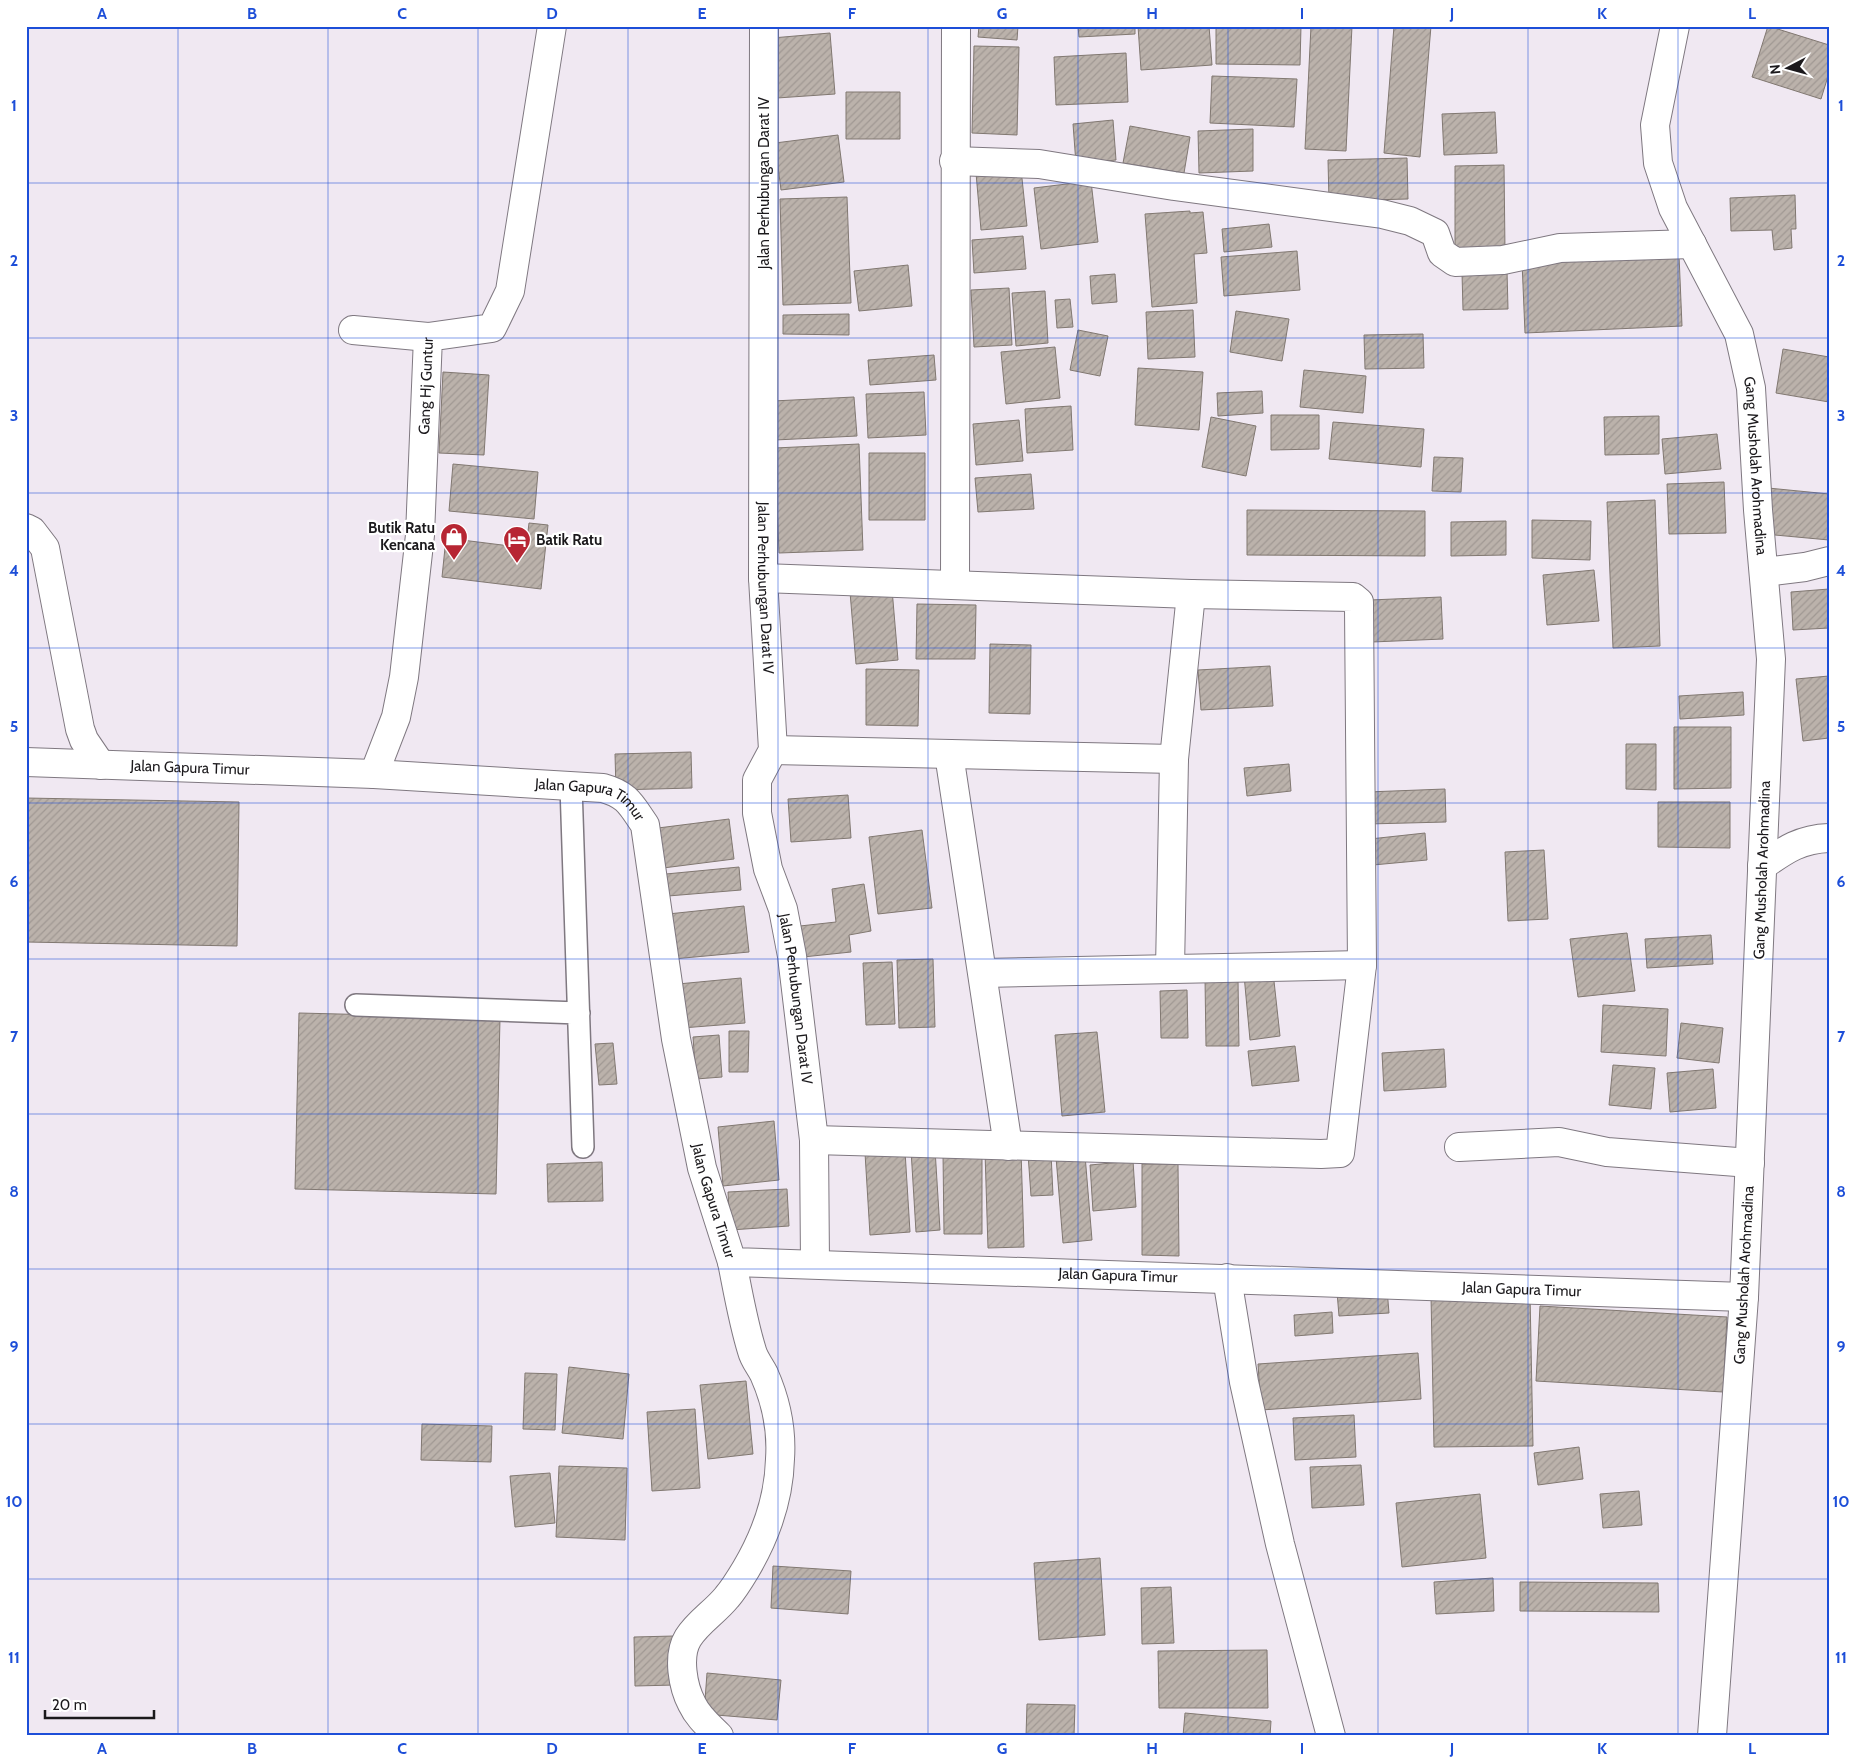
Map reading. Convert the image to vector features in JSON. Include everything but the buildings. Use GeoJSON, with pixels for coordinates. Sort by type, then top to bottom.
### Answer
{"type":"FeatureCollection","features":[{"type":"Feature","properties":{"kind":"street","name":"Gang Hj Guntur"},"geometry":{"type":"LineString","coordinates":[[374,774],[396,717],[404,677],[420,536],[428,337],[492,328],[510,292],[552,26]]}},
{"type":"Feature","properties":{"kind":"street","name":"Jalan Perhubungan Darat IV"},"geometry":{"type":"LineString","coordinates":[[764,26],[764,578],[773,750],[757,780],[757,814],[768,869],[783,909],[792,956],[814,1140],[815,1264]]}},
{"type":"Feature","properties":{"kind":"street"},"geometry":{"type":"LineString","coordinates":[[955,585],[954,161],[956,26]]}},
{"type":"Feature","properties":{"kind":"street","name":"Gang Musholah Arohmadina"},"geometry":{"type":"LineString","coordinates":[[1675,26],[1655,125],[1655,144],[1658,163],[1673,208],[1740,334],[1746,357],[1751,388],[1758,510],[1771,659],[1744,1297],[1712,1736]]}},
{"type":"Feature","properties":{"kind":"street"},"geometry":{"type":"LineString","coordinates":[[954,161],[1039,164],[1174,186],[1382,214],[1410,221],[1435,233],[1442,253],[1455,262],[1503,260],[1560,248],[1692,244]]}},
{"type":"Feature","properties":{"kind":"street"},"geometry":{"type":"LineString","coordinates":[[353,330],[428,337]]}},
{"type":"Feature","properties":{"kind":"street"},"geometry":{"type":"LineString","coordinates":[[26,528],[32,531],[46,548],[80,729],[84,740],[101,764]]}},
{"type":"Feature","properties":{"kind":"street"},"geometry":{"type":"LineString","coordinates":[[1764,572],[1805,567],[1829,561]]}},
{"type":"Feature","properties":{"kind":"street"},"geometry":{"type":"LineString","coordinates":[[764,578],[1353,598],[1359,602],[1362,965],[1340,1153],[814,1140]]}},
{"type":"Feature","properties":{"kind":"street"},"geometry":{"type":"LineString","coordinates":[[1170,969],[1174,759],[1191,594]]}},
{"type":"Feature","properties":{"kind":"street"},"geometry":{"type":"LineString","coordinates":[[773,750],[1174,759]]}},
{"type":"Feature","properties":{"kind":"street"},"geometry":{"type":"LineString","coordinates":[[949,754],[1008,1146]]}},
{"type":"Feature","properties":{"kind":"street","name":"Jalan Gapura Timur"},"geometry":{"type":"LineString","coordinates":[[26,762],[374,774],[603,788],[619,792],[631,804],[645,825],[676,1038],[702,1168],[732,1262],[1744,1297]]}},
{"type":"Feature","properties":{"kind":"street"},"geometry":{"type":"LineString","coordinates":[[1762,866],[1792,845],[1816,838],[1829,838]]}},
{"type":"Feature","properties":{"kind":"street"},"geometry":{"type":"LineString","coordinates":[[983,973],[1362,965]]}},
{"type":"Feature","properties":{"kind":"street"},"geometry":{"type":"LineString","coordinates":[[1459,1147],[1559,1142],[1606,1152],[1750,1163]]}},
{"type":"Feature","properties":{"kind":"street"},"geometry":{"type":"LineString","coordinates":[[719,1736],[702,1720],[691,1704],[682,1662],[684,1650],[687,1639],[726,1598],[741,1577],[765,1532],[777,1492],[780,1460],[780,1428],[764,1374],[752,1353],[732,1262]]}},
{"type":"Feature","properties":{"kind":"street"},"geometry":{"type":"LineString","coordinates":[[1227,1278],[1244,1382],[1280,1544],[1331,1736]]}},
{"type":"Feature","properties":{"kind":"lane"},"geometry":{"type":"LineString","coordinates":[[571,786],[583,1147]]}},
{"type":"Feature","properties":{"kind":"lane"},"geometry":{"type":"LineString","coordinates":[[356,1005],[579,1013]]}},
{"type":"Feature","properties":{"kind":"place","name":"Butik Ratu Kencana"},"geometry":{"type":"Point","coordinates":[454,561]}},
{"type":"Feature","properties":{"kind":"place","name":"Batik Ratu"},"geometry":{"type":"Point","coordinates":[517,564]}}]}
